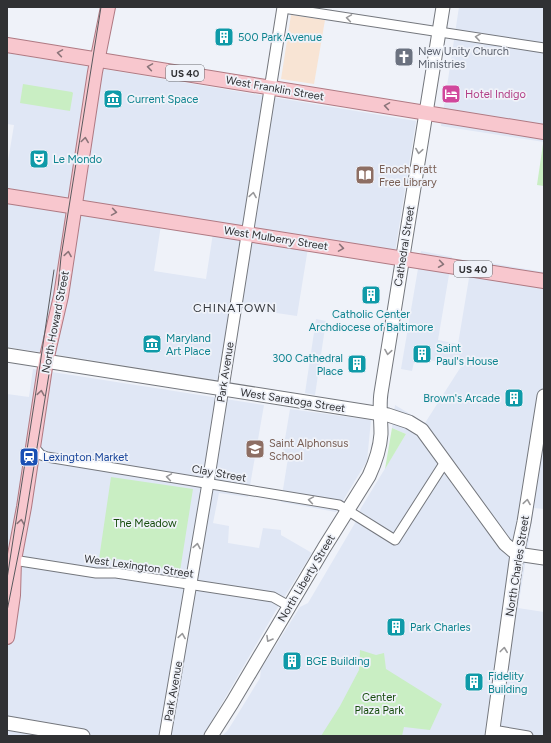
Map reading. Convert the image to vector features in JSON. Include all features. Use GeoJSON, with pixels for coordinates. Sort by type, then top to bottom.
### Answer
{"type":"FeatureCollection","features":[{"type":"Feature","properties":{"kind":"main road","name":"North Howard Street"},"geometry":{"type":"LineString","coordinates":[[7,637],[13,595],[10,560],[33,446],[46,361],[61,296],[76,206],[95,72],[99,59],[108,7]]}},
{"type":"Feature","properties":{"kind":"main road","name":"Cathedral Street"},"geometry":{"type":"LineString","coordinates":[[381,414],[381,393],[443,7]]}},
{"type":"Feature","properties":{"kind":"main road","name":"West Franklin Street"},"geometry":{"type":"LineString","coordinates":[[7,45],[544,132]]}},
{"type":"Feature","properties":{"kind":"main road","name":"West Mulberry Street"},"geometry":{"type":"LineString","coordinates":[[7,196],[544,281]]}},
{"type":"Feature","properties":{"kind":"main road","name":"West Saratoga Street"},"geometry":{"type":"LineString","coordinates":[[7,355],[381,414],[403,420],[422,430],[505,544],[517,554]]}},
{"type":"Feature","properties":{"kind":"main road","name":"North Charles Street"},"geometry":{"type":"LineString","coordinates":[[492,733],[517,554],[524,522],[544,396]]}},
{"type":"Feature","properties":{"kind":"main road","name":"North Liberty Street"},"geometry":{"type":"LineString","coordinates":[[211,736],[369,476],[378,453],[381,434],[381,414]]}},
{"type":"Feature","properties":{"kind":"main road"},"geometry":{"type":"LineString","coordinates":[[517,554],[544,558]]}},
{"type":"Feature","properties":{"kind":"main road"},"geometry":{"type":"LineString","coordinates":[[7,723],[83,736]]}},
{"type":"Feature","properties":{"kind":"street"},"geometry":{"type":"LineString","coordinates":[[283,7],[544,48]]}},
{"type":"Feature","properties":{"kind":"street","name":"Park Avenue"},"geometry":{"type":"LineString","coordinates":[[165,736],[208,483],[283,7]]}},
{"type":"Feature","properties":{"kind":"street","name":"Clay Street"},"geometry":{"type":"LineString","coordinates":[[33,446],[41,455],[47,457],[339,505],[395,540],[445,462]]}},
{"type":"Feature","properties":{"kind":"street","name":"West Lexington Street"},"geometry":{"type":"LineString","coordinates":[[10,560],[96,573],[116,573],[273,597],[289,606]]}},
{"type":"Feature","properties":{"kind":"street"},"geometry":{"type":"LineString","coordinates":[[492,733],[528,736]]}},
{"type":"Feature","properties":{"kind":"shaded area"},"geometry":{"type":"Polygon","coordinates":[[[459,7],[544,7],[544,142],[441,126],[459,7]]]}},
{"type":"Feature","properties":{"kind":"shaded area"},"geometry":{"type":"Polygon","coordinates":[[[291,15],[325,20],[314,84],[281,79],[291,15]]]}},
{"type":"Feature","properties":{"kind":"shaded area"},"geometry":{"type":"Polygon","coordinates":[[[7,53],[416,121],[395,252],[7,188],[7,167],[14,125],[7,124],[7,53]]]}},
{"type":"Feature","properties":{"kind":"shaded area"},"geometry":{"type":"Polygon","coordinates":[[[7,201],[161,225],[154,271],[206,279],[213,233],[308,248],[297,316],[242,308],[230,382],[7,347],[7,201]]]}},
{"type":"Feature","properties":{"kind":"shaded area"},"geometry":{"type":"Polygon","coordinates":[[[421,251],[452,257],[438,340],[458,344],[472,260],[544,272],[544,509],[534,508],[518,608],[544,612],[544,736],[222,736],[228,730],[260,678],[261,669],[300,607],[308,603],[355,523],[361,508],[406,434],[392,428],[395,405],[425,423],[462,365],[415,358],[412,371],[401,369],[421,251]]]}},
{"type":"Feature","properties":{"kind":"shaded area"},"geometry":{"type":"Polygon","coordinates":[[[316,319],[326,321],[315,395],[305,393],[316,319]]]}},
{"type":"Feature","properties":{"kind":"shaded area"},"geometry":{"type":"Polygon","coordinates":[[[33,369],[264,405],[248,497],[219,493],[213,523],[229,526],[228,543],[259,548],[263,528],[281,530],[281,535],[312,553],[275,612],[203,736],[7,736],[7,394],[29,397],[33,369]],[[193,489],[99,559],[116,561],[117,559],[132,561],[132,563],[193,489]]]}},
{"type":"Feature","properties":{"kind":"shaded area"},"geometry":{"type":"Polygon","coordinates":[[[290,409],[371,420],[367,461],[336,512],[281,502],[288,458],[282,457],[290,409]]]}},
{"type":"Feature","properties":{"kind":"green space"},"geometry":{"type":"Polygon","coordinates":[[[23,84],[72,92],[70,111],[20,103],[23,84]]]}},
{"type":"Feature","properties":{"kind":"green space"},"geometry":{"type":"Polygon","coordinates":[[[544,144],[544,186],[537,185],[544,144]]]}},
{"type":"Feature","properties":{"kind":"green space"},"geometry":{"type":"Polygon","coordinates":[[[392,428],[406,434],[385,469],[392,428]]]}},
{"type":"Feature","properties":{"kind":"green space","name":"The Meadow"},"geometry":{"type":"Polygon","coordinates":[[[111,477],[193,489],[180,571],[132,564],[132,561],[99,559],[111,477]]]}},
{"type":"Feature","properties":{"kind":"green space","name":"Center Plaza Park"},"geometry":{"type":"Polygon","coordinates":[[[360,650],[376,655],[384,653],[386,669],[442,704],[430,730],[404,727],[402,736],[321,736],[340,706],[359,670],[360,650]]]}},
{"type":"Feature","properties":{"kind":"tram line"},"geometry":{"type":"LineString","coordinates":[[7,611],[25,521],[51,362],[61,257],[101,7]]}},
{"type":"Feature","properties":{"kind":"tram line"},"geometry":{"type":"LineString","coordinates":[[7,579],[54,270]]}},
{"type":"Feature","properties":{"kind":"place","name":"500 Park Avenue"},"geometry":{"type":"Point","coordinates":[224,37]}},
{"type":"Feature","properties":{"kind":"place","name":"New Unity Church Ministries"},"geometry":{"type":"Point","coordinates":[404,57]}},
{"type":"Feature","properties":{"kind":"place","name":"Hotel Indigo"},"geometry":{"type":"Point","coordinates":[451,94]}},
{"type":"Feature","properties":{"kind":"place","name":"Current Space"},"geometry":{"type":"Point","coordinates":[113,99]}},
{"type":"Feature","properties":{"kind":"place","name":"Le Mondo"},"geometry":{"type":"Point","coordinates":[39,159]}},
{"type":"Feature","properties":{"kind":"place","name":"Enoch Pratt Free Library"},"geometry":{"type":"Point","coordinates":[365,175]}},
{"type":"Feature","properties":{"kind":"place","name":"Catholic Center Archdiocese of Baltimore"},"geometry":{"type":"Point","coordinates":[371,295]}},
{"type":"Feature","properties":{"kind":"place","name":"Maryland Art Place"},"geometry":{"type":"Point","coordinates":[152,344]}},
{"type":"Feature","properties":{"kind":"place","name":"Saint Paul's House"},"geometry":{"type":"Point","coordinates":[422,354]}},
{"type":"Feature","properties":{"kind":"place","name":"300 Cathedral Place"},"geometry":{"type":"Point","coordinates":[357,364]}},
{"type":"Feature","properties":{"kind":"place","name":"Brown's Arcade"},"geometry":{"type":"Point","coordinates":[514,398]}},
{"type":"Feature","properties":{"kind":"place","name":"Saint Alphonsus School"},"geometry":{"type":"Point","coordinates":[255,449]}},
{"type":"Feature","properties":{"kind":"place","name":"Lexington Market"},"geometry":{"type":"Point","coordinates":[29,457]}},
{"type":"Feature","properties":{"kind":"place","name":"Park Charles"},"geometry":{"type":"Point","coordinates":[396,627]}},
{"type":"Feature","properties":{"kind":"place","name":"BGE Building"},"geometry":{"type":"Point","coordinates":[292,661]}},
{"type":"Feature","properties":{"kind":"place","name":"Fidelity Building"},"geometry":{"type":"Point","coordinates":[474,682]}},
{"type":"Feature","properties":{"kind":"district","name":"CHINATOWN"},"geometry":{"type":"Point","coordinates":[235,308]}}]}
